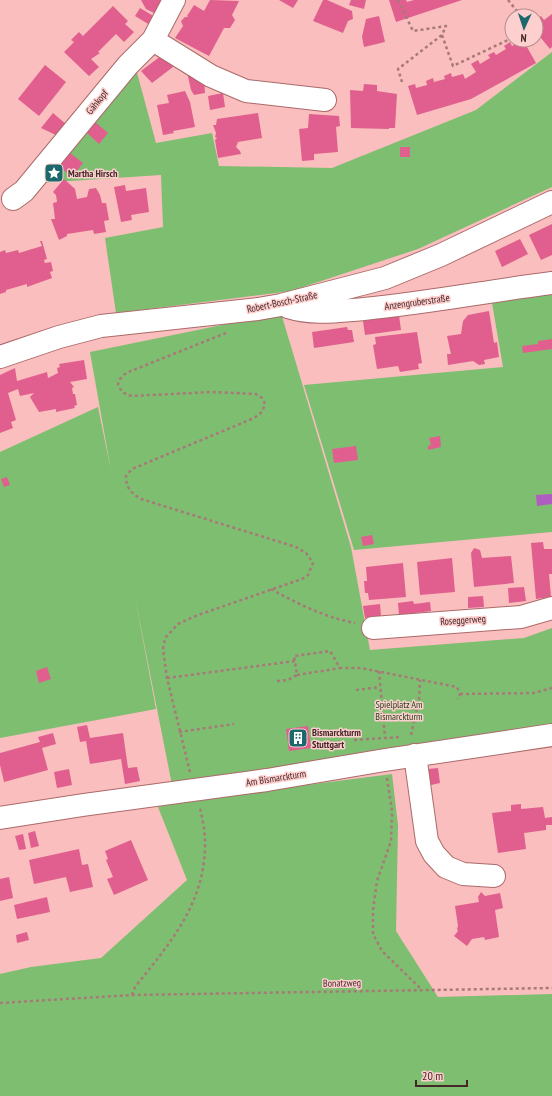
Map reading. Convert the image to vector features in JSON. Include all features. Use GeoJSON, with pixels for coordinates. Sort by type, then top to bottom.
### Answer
{"type":"FeatureCollection","features":[{"type":"Feature","properties":{"kind":"street","name":"Gähkopf"},"geometry":{"type":"LineString","coordinates":[[13,199],[24,191],[128,65],[153,40],[174,0]]}},
{"type":"Feature","properties":{"kind":"street"},"geometry":{"type":"LineString","coordinates":[[153,40],[210,76],[246,91],[325,100]]}},
{"type":"Feature","properties":{"kind":"street","name":"Robert-Bosch-Straße"},"geometry":{"type":"LineString","coordinates":[[0,357],[59,337],[102,326],[258,309],[281,305],[385,278],[441,255],[552,202]]}},
{"type":"Feature","properties":{"kind":"street","name":"Anzengruberstraße"},"geometry":{"type":"LineString","coordinates":[[281,305],[303,311],[336,311],[397,306],[552,283]]}},
{"type":"Feature","properties":{"kind":"street","name":"Roseggerweg"},"geometry":{"type":"LineString","coordinates":[[373,628],[521,617],[552,608]]}},
{"type":"Feature","properties":{"kind":"street","name":"Am Bismarckturm"},"geometry":{"type":"LineString","coordinates":[[0,818],[83,805],[197,791],[385,760],[413,745],[552,735]]}},
{"type":"Feature","properties":{"kind":"street"},"geometry":{"type":"LineString","coordinates":[[413,745],[426,841],[434,854],[446,867],[463,874],[494,876]]}},
{"type":"Feature","properties":{"kind":"path"},"geometry":{"type":"LineString","coordinates":[[398,0],[413,31],[446,26],[442,35],[398,69],[402,82]]}},
{"type":"Feature","properties":{"kind":"path"},"geometry":{"type":"LineString","coordinates":[[508,0],[514,8]]}},
{"type":"Feature","properties":{"kind":"path"},"geometry":{"type":"LineString","coordinates":[[442,35],[453,66],[504,42]]}},
{"type":"Feature","properties":{"kind":"path"},"geometry":{"type":"LineString","coordinates":[[132,995],[135,987],[172,939],[187,916],[199,890],[204,870],[205,840],[197,791],[187,765],[167,678],[163,649],[165,638],[178,624],[270,589],[302,579],[308,575],[313,563],[306,553],[296,547],[157,505],[130,493],[126,483],[126,476],[132,469],[254,418],[262,412],[265,404],[262,398],[256,394],[212,392],[132,396],[124,394],[118,384],[120,378],[126,374],[233,330]]}},
{"type":"Feature","properties":{"kind":"path"},"geometry":{"type":"LineString","coordinates":[[270,589],[305,607],[334,619],[373,628]]}},
{"type":"Feature","properties":{"kind":"path"},"geometry":{"type":"LineString","coordinates":[[297,675],[294,656],[330,651],[340,668]]}},
{"type":"Feature","properties":{"kind":"path"},"geometry":{"type":"LineString","coordinates":[[167,678],[295,661]]}},
{"type":"Feature","properties":{"kind":"path"},"geometry":{"type":"LineString","coordinates":[[277,681],[288,680],[297,675],[340,668],[361,668],[457,687],[460,694],[458,699]]}},
{"type":"Feature","properties":{"kind":"path"},"geometry":{"type":"LineString","coordinates":[[354,740],[374,737],[385,738],[379,672]]}},
{"type":"Feature","properties":{"kind":"path"},"geometry":{"type":"LineString","coordinates":[[413,745],[420,680]]}},
{"type":"Feature","properties":{"kind":"path"},"geometry":{"type":"LineString","coordinates":[[356,690],[380,687]]}},
{"type":"Feature","properties":{"kind":"path"},"geometry":{"type":"LineString","coordinates":[[460,694],[533,693],[552,688]]}},
{"type":"Feature","properties":{"kind":"path"},"geometry":{"type":"LineString","coordinates":[[179,732],[234,724]]}},
{"type":"Feature","properties":{"kind":"path"},"geometry":{"type":"LineString","coordinates":[[385,760],[392,811],[391,841],[377,881],[373,910],[373,934],[382,951],[422,990]]}},
{"type":"Feature","properties":{"kind":"path","name":"Bonatzweg"},"geometry":{"type":"LineString","coordinates":[[0,1003],[132,995],[552,988]]}},
{"type":"Feature","properties":{"kind":"green space"},"geometry":{"type":"Polygon","coordinates":[[[552,52],[552,187],[418,249],[291,291],[116,313],[105,238],[163,227],[161,175],[40,183],[136,69],[156,143],[212,133],[219,166],[332,168],[476,110],[552,52]]]}},
{"type":"Feature","properties":{"kind":"green space"},"geometry":{"type":"Polygon","coordinates":[[[552,291],[552,532],[354,550],[304,385],[503,367],[491,297],[552,291]]]}},
{"type":"Feature","properties":{"kind":"green space","name":"Spielplatz Am Bismarckturm"},"geometry":{"type":"Polygon","coordinates":[[[281,313],[351,547],[370,650],[524,638],[552,628],[552,725],[172,785],[134,592],[156,709],[0,738],[0,452],[98,407],[111,471],[90,352],[281,313]]]}},
{"type":"Feature","properties":{"kind":"green space"},"geometry":{"type":"Polygon","coordinates":[[[392,774],[398,825],[396,931],[438,997],[552,994],[552,1096],[0,1096],[0,974],[31,967],[101,958],[187,880],[158,807],[190,800],[392,774]]]}},
{"type":"Feature","properties":{"kind":"shaded area"},"geometry":{"type":"Polygon","coordinates":[[[552,494],[552,504],[537,506],[536,495],[552,494]]]}},
{"type":"Feature","properties":{"kind":"building"},"geometry":{"type":"Polygon","coordinates":[[[141,0],[164,0],[156,14],[146,9],[141,0]]]}},
{"type":"Feature","properties":{"kind":"building"},"geometry":{"type":"Polygon","coordinates":[[[210,0],[239,1],[232,15],[235,20],[230,28],[224,28],[209,56],[175,38],[183,26],[181,21],[185,17],[188,17],[187,16],[194,5],[204,11],[210,0]]]}},
{"type":"Feature","properties":{"kind":"building"},"geometry":{"type":"Polygon","coordinates":[[[279,0],[298,0],[293,8],[279,0]]]}},
{"type":"Feature","properties":{"kind":"building"},"geometry":{"type":"Polygon","coordinates":[[[323,0],[327,0],[352,11],[353,19],[348,21],[343,33],[313,21],[323,0]]]}},
{"type":"Feature","properties":{"kind":"building"},"geometry":{"type":"Polygon","coordinates":[[[351,0],[366,0],[364,9],[349,5],[351,0]]]}},
{"type":"Feature","properties":{"kind":"building"},"geometry":{"type":"Polygon","coordinates":[[[389,0],[406,0],[407,2],[414,0],[462,0],[396,22],[389,0]]]}},
{"type":"Feature","properties":{"kind":"building"},"geometry":{"type":"Polygon","coordinates":[[[113,6],[128,21],[125,24],[134,32],[124,42],[116,34],[98,52],[100,53],[91,59],[99,67],[89,76],[64,52],[74,42],[71,40],[79,32],[83,36],[113,6]]]}},
{"type":"Feature","properties":{"kind":"building"},"geometry":{"type":"Polygon","coordinates":[[[140,8],[155,17],[150,25],[135,16],[140,8]]]}},
{"type":"Feature","properties":{"kind":"building"},"geometry":{"type":"Polygon","coordinates":[[[552,14],[552,47],[550,49],[544,42],[544,20],[552,14]]]}},
{"type":"Feature","properties":{"kind":"building"},"geometry":{"type":"Polygon","coordinates":[[[379,16],[385,42],[364,47],[362,37],[366,19],[379,16]]]}},
{"type":"Feature","properties":{"kind":"building"},"geometry":{"type":"Polygon","coordinates":[[[505,48],[528,48],[536,63],[471,99],[417,115],[408,86],[415,84],[416,88],[427,85],[426,81],[433,78],[434,82],[445,79],[444,76],[451,73],[452,77],[463,74],[465,79],[476,72],[471,64],[478,60],[480,64],[490,58],[488,55],[494,52],[496,55],[506,49],[505,48]]]}},
{"type":"Feature","properties":{"kind":"building"},"geometry":{"type":"Polygon","coordinates":[[[166,52],[173,67],[152,83],[141,71],[166,52]]]}},
{"type":"Feature","properties":{"kind":"building"},"geometry":{"type":"Polygon","coordinates":[[[45,65],[66,82],[39,116],[18,99],[45,65]]]}},
{"type":"Feature","properties":{"kind":"building"},"geometry":{"type":"Polygon","coordinates":[[[187,72],[204,79],[205,93],[194,95],[191,90],[187,72]]]}},
{"type":"Feature","properties":{"kind":"building"},"geometry":{"type":"Polygon","coordinates":[[[364,84],[377,85],[377,91],[397,94],[395,128],[351,128],[350,90],[363,91],[364,84]]]}},
{"type":"Feature","properties":{"kind":"building"},"geometry":{"type":"Polygon","coordinates":[[[185,91],[190,102],[195,127],[173,131],[174,133],[163,135],[157,105],[169,103],[167,95],[185,91]]]}},
{"type":"Feature","properties":{"kind":"building"},"geometry":{"type":"Polygon","coordinates":[[[223,93],[225,107],[210,110],[208,96],[223,93]]]}},
{"type":"Feature","properties":{"kind":"building"},"geometry":{"type":"Polygon","coordinates":[[[53,113],[67,125],[58,136],[41,128],[53,113]]]}},
{"type":"Feature","properties":{"kind":"building"},"geometry":{"type":"Polygon","coordinates":[[[258,113],[262,138],[238,142],[236,147],[241,154],[218,158],[215,140],[217,138],[215,137],[216,133],[213,125],[216,125],[217,119],[258,113]]]}},
{"type":"Feature","properties":{"kind":"building"},"geometry":{"type":"Polygon","coordinates":[[[309,114],[339,116],[340,126],[336,127],[338,152],[314,154],[314,160],[302,161],[299,129],[308,128],[309,114]]]}},
{"type":"Feature","properties":{"kind":"building"},"geometry":{"type":"Polygon","coordinates":[[[95,122],[108,133],[99,144],[87,133],[95,122]]]}},
{"type":"Feature","properties":{"kind":"building"},"geometry":{"type":"Polygon","coordinates":[[[400,147],[410,147],[410,157],[400,157],[400,147]]]}},
{"type":"Feature","properties":{"kind":"building"},"geometry":{"type":"Polygon","coordinates":[[[70,153],[83,163],[72,177],[59,166],[70,153]]]}},
{"type":"Feature","properties":{"kind":"building"},"geometry":{"type":"Polygon","coordinates":[[[64,179],[75,189],[77,199],[87,197],[89,189],[96,188],[102,203],[106,203],[109,220],[104,221],[106,232],[94,234],[93,230],[67,234],[67,236],[59,240],[51,219],[55,219],[53,203],[57,202],[56,195],[53,192],[64,179]]]}},
{"type":"Feature","properties":{"kind":"building"},"geometry":{"type":"Polygon","coordinates":[[[125,185],[126,191],[146,188],[149,212],[131,215],[132,220],[121,222],[114,187],[125,185]]]}},
{"type":"Feature","properties":{"kind":"building"},"geometry":{"type":"Polygon","coordinates":[[[552,224],[552,255],[541,260],[529,235],[552,224]]]}},
{"type":"Feature","properties":{"kind":"building"},"geometry":{"type":"Polygon","coordinates":[[[520,239],[528,254],[502,267],[495,251],[520,239]]]}},
{"type":"Feature","properties":{"kind":"building"},"geometry":{"type":"Polygon","coordinates":[[[40,241],[42,241],[47,259],[44,260],[45,263],[51,262],[53,271],[50,272],[52,278],[27,287],[27,284],[6,290],[6,292],[0,294],[0,252],[5,250],[6,253],[18,250],[19,253],[42,246],[40,241]]]}},
{"type":"Feature","properties":{"kind":"building"},"geometry":{"type":"Polygon","coordinates":[[[489,311],[494,343],[497,342],[499,357],[484,360],[485,364],[479,365],[473,361],[448,365],[447,354],[451,354],[447,336],[461,334],[463,321],[468,315],[489,311]]]}},
{"type":"Feature","properties":{"kind":"building"},"geometry":{"type":"Polygon","coordinates":[[[399,315],[401,330],[365,335],[363,321],[399,315]]]}},
{"type":"Feature","properties":{"kind":"building"},"geometry":{"type":"Polygon","coordinates":[[[347,327],[348,330],[352,330],[354,342],[314,348],[312,332],[347,327]]]}},
{"type":"Feature","properties":{"kind":"building"},"geometry":{"type":"Polygon","coordinates":[[[417,332],[422,363],[418,364],[419,369],[400,372],[398,366],[377,369],[373,345],[376,344],[375,337],[417,332]]]}},
{"type":"Feature","properties":{"kind":"building"},"geometry":{"type":"Polygon","coordinates":[[[552,339],[552,349],[523,353],[522,346],[538,344],[538,341],[552,339]]]}},
{"type":"Feature","properties":{"kind":"building"},"geometry":{"type":"Polygon","coordinates":[[[84,360],[87,379],[70,382],[74,387],[72,388],[73,394],[75,394],[77,405],[74,406],[75,408],[56,412],[56,409],[39,412],[30,397],[34,393],[20,396],[18,389],[8,393],[16,420],[11,422],[13,428],[0,433],[0,375],[15,368],[17,381],[47,372],[48,378],[58,373],[57,368],[60,367],[59,364],[84,360]]]}},
{"type":"Feature","properties":{"kind":"building"},"geometry":{"type":"Polygon","coordinates":[[[440,436],[441,447],[428,450],[428,446],[431,445],[429,438],[440,436]]]}},
{"type":"Feature","properties":{"kind":"building"},"geometry":{"type":"Polygon","coordinates":[[[356,446],[358,460],[334,463],[332,449],[356,446]]]}},
{"type":"Feature","properties":{"kind":"building"},"geometry":{"type":"Polygon","coordinates":[[[7,477],[10,485],[4,487],[1,479],[7,477]]]}},
{"type":"Feature","properties":{"kind":"building"},"geometry":{"type":"Polygon","coordinates":[[[372,535],[374,544],[363,546],[361,537],[372,535]]]}},
{"type":"Feature","properties":{"kind":"building"},"geometry":{"type":"Polygon","coordinates":[[[543,542],[544,549],[552,549],[552,574],[549,574],[551,597],[536,599],[531,543],[543,542]]]}},
{"type":"Feature","properties":{"kind":"building"},"geometry":{"type":"Polygon","coordinates":[[[474,548],[480,550],[482,558],[511,556],[514,583],[474,587],[471,553],[474,548]]]}},
{"type":"Feature","properties":{"kind":"building"},"geometry":{"type":"Polygon","coordinates":[[[452,558],[455,592],[420,595],[417,562],[452,558]]]}},
{"type":"Feature","properties":{"kind":"building"},"geometry":{"type":"Polygon","coordinates":[[[403,563],[406,597],[369,600],[368,593],[365,593],[364,581],[367,581],[366,567],[403,563]]]}},
{"type":"Feature","properties":{"kind":"building"},"geometry":{"type":"Polygon","coordinates":[[[524,587],[526,601],[509,603],[508,588],[524,587]]]}},
{"type":"Feature","properties":{"kind":"building"},"geometry":{"type":"Polygon","coordinates":[[[483,596],[484,607],[468,608],[468,597],[483,596]]]}},
{"type":"Feature","properties":{"kind":"building"},"geometry":{"type":"Polygon","coordinates":[[[413,601],[414,604],[430,602],[431,611],[399,615],[398,603],[413,601]]]}},
{"type":"Feature","properties":{"kind":"building"},"geometry":{"type":"Polygon","coordinates":[[[380,604],[381,616],[365,618],[363,606],[380,604]]]}},
{"type":"Feature","properties":{"kind":"building"},"geometry":{"type":"Polygon","coordinates":[[[47,667],[51,679],[39,683],[36,671],[47,667]]]}},
{"type":"Feature","properties":{"kind":"building"},"geometry":{"type":"Polygon","coordinates":[[[87,725],[90,738],[123,733],[128,768],[137,767],[140,781],[125,784],[121,759],[90,764],[86,741],[80,742],[77,727],[87,725]]]}},
{"type":"Feature","properties":{"kind":"building","name":"Bismarckturm Stuttgart"},"geometry":{"type":"Polygon","coordinates":[[[308,726],[311,748],[289,751],[286,729],[308,726]]]}},
{"type":"Feature","properties":{"kind":"building"},"geometry":{"type":"Polygon","coordinates":[[[53,733],[56,744],[42,748],[48,770],[4,782],[0,765],[0,753],[40,742],[38,737],[53,733]]]}},
{"type":"Feature","properties":{"kind":"building"},"geometry":{"type":"Polygon","coordinates":[[[438,768],[440,783],[431,785],[428,769],[438,768]]]}},
{"type":"Feature","properties":{"kind":"building"},"geometry":{"type":"Polygon","coordinates":[[[69,769],[72,785],[57,788],[54,772],[69,769]]]}},
{"type":"Feature","properties":{"kind":"building"},"geometry":{"type":"Polygon","coordinates":[[[521,804],[521,809],[543,807],[545,818],[552,817],[552,825],[546,825],[546,830],[524,833],[526,849],[498,853],[492,813],[511,811],[511,805],[521,804]]]}},
{"type":"Feature","properties":{"kind":"building"},"geometry":{"type":"Polygon","coordinates":[[[35,831],[39,846],[31,848],[28,833],[35,831]]]}},
{"type":"Feature","properties":{"kind":"building"},"geometry":{"type":"Polygon","coordinates":[[[23,834],[26,849],[19,850],[15,836],[23,834]]]}},
{"type":"Feature","properties":{"kind":"building"},"geometry":{"type":"Polygon","coordinates":[[[131,840],[148,880],[114,895],[107,879],[113,877],[106,860],[108,859],[105,851],[131,840]]]}},
{"type":"Feature","properties":{"kind":"building"},"geometry":{"type":"Polygon","coordinates":[[[79,849],[82,865],[88,864],[93,887],[70,892],[66,877],[34,884],[29,860],[79,849]]]}},
{"type":"Feature","properties":{"kind":"building"},"geometry":{"type":"Polygon","coordinates":[[[9,877],[13,898],[0,901],[0,879],[9,877]]]}},
{"type":"Feature","properties":{"kind":"building"},"geometry":{"type":"Polygon","coordinates":[[[481,892],[485,896],[500,893],[503,908],[495,910],[499,937],[485,940],[484,937],[472,939],[467,946],[454,936],[458,931],[455,906],[479,902],[478,897],[481,892]]]}},
{"type":"Feature","properties":{"kind":"building"},"geometry":{"type":"Polygon","coordinates":[[[47,897],[50,912],[17,919],[14,905],[47,897]]]}},
{"type":"Feature","properties":{"kind":"building"},"geometry":{"type":"Polygon","coordinates":[[[27,932],[29,940],[17,943],[16,935],[27,932]]]}},
{"type":"Feature","properties":{"kind":"place","name":"Martha Hirsch"},"geometry":{"type":"Point","coordinates":[54,173]}},
{"type":"Feature","properties":{"kind":"place","name":"Bismarckturm Stuttgart"},"geometry":{"type":"Point","coordinates":[298,738]}}]}
